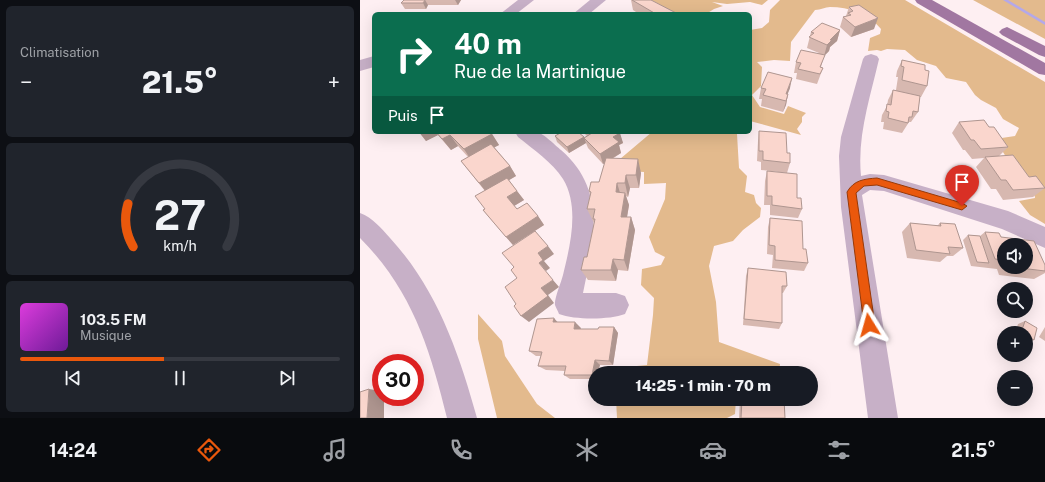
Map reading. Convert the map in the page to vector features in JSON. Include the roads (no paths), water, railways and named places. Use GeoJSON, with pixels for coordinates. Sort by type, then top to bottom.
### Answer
{"type":"FeatureCollection","features":[{"type":"Feature","properties":{"kind":"main road"},"geometry":{"type":"LineString","coordinates":[[922,0],[1045,70]]}},
{"type":"Feature","properties":{"kind":"main road"},"geometry":{"type":"LineString","coordinates":[[949,0],[979,16]]}},
{"type":"Feature","properties":{"kind":"main road"},"geometry":{"type":"LineString","coordinates":[[992,24],[1045,52]]}},
{"type":"Feature","properties":{"kind":"street"},"geometry":{"type":"LineString","coordinates":[[510,12],[527,0]]}},
{"type":"Feature","properties":{"kind":"street"},"geometry":{"type":"LineString","coordinates":[[583,12],[599,0]]}},
{"type":"Feature","properties":{"kind":"street"},"geometry":{"type":"LineString","coordinates":[[871,59],[850,137],[849,156],[851,192],[882,418]]}},
{"type":"Feature","properties":{"kind":"street"},"geometry":{"type":"LineString","coordinates":[[360,61],[372,60]]}},
{"type":"Feature","properties":{"kind":"street"},"geometry":{"type":"LineString","coordinates":[[360,66],[372,61]]}},
{"type":"Feature","properties":{"kind":"street"},"geometry":{"type":"LineString","coordinates":[[528,134],[553,154],[572,174],[577,185],[582,205],[583,225],[581,240],[568,305],[616,305]]}},
{"type":"Feature","properties":{"kind":"street"},"geometry":{"type":"LineString","coordinates":[[851,192],[858,185],[877,181],[1008,221],[1045,238]]}},
{"type":"Feature","properties":{"kind":"street"},"geometry":{"type":"LineString","coordinates":[[360,223],[397,262],[420,298],[447,362],[462,418]]}},
{"type":"Feature","properties":{"kind":"waterway"},"geometry":{"type":"LineString","coordinates":[[1005,0],[1045,24]]}}]}
